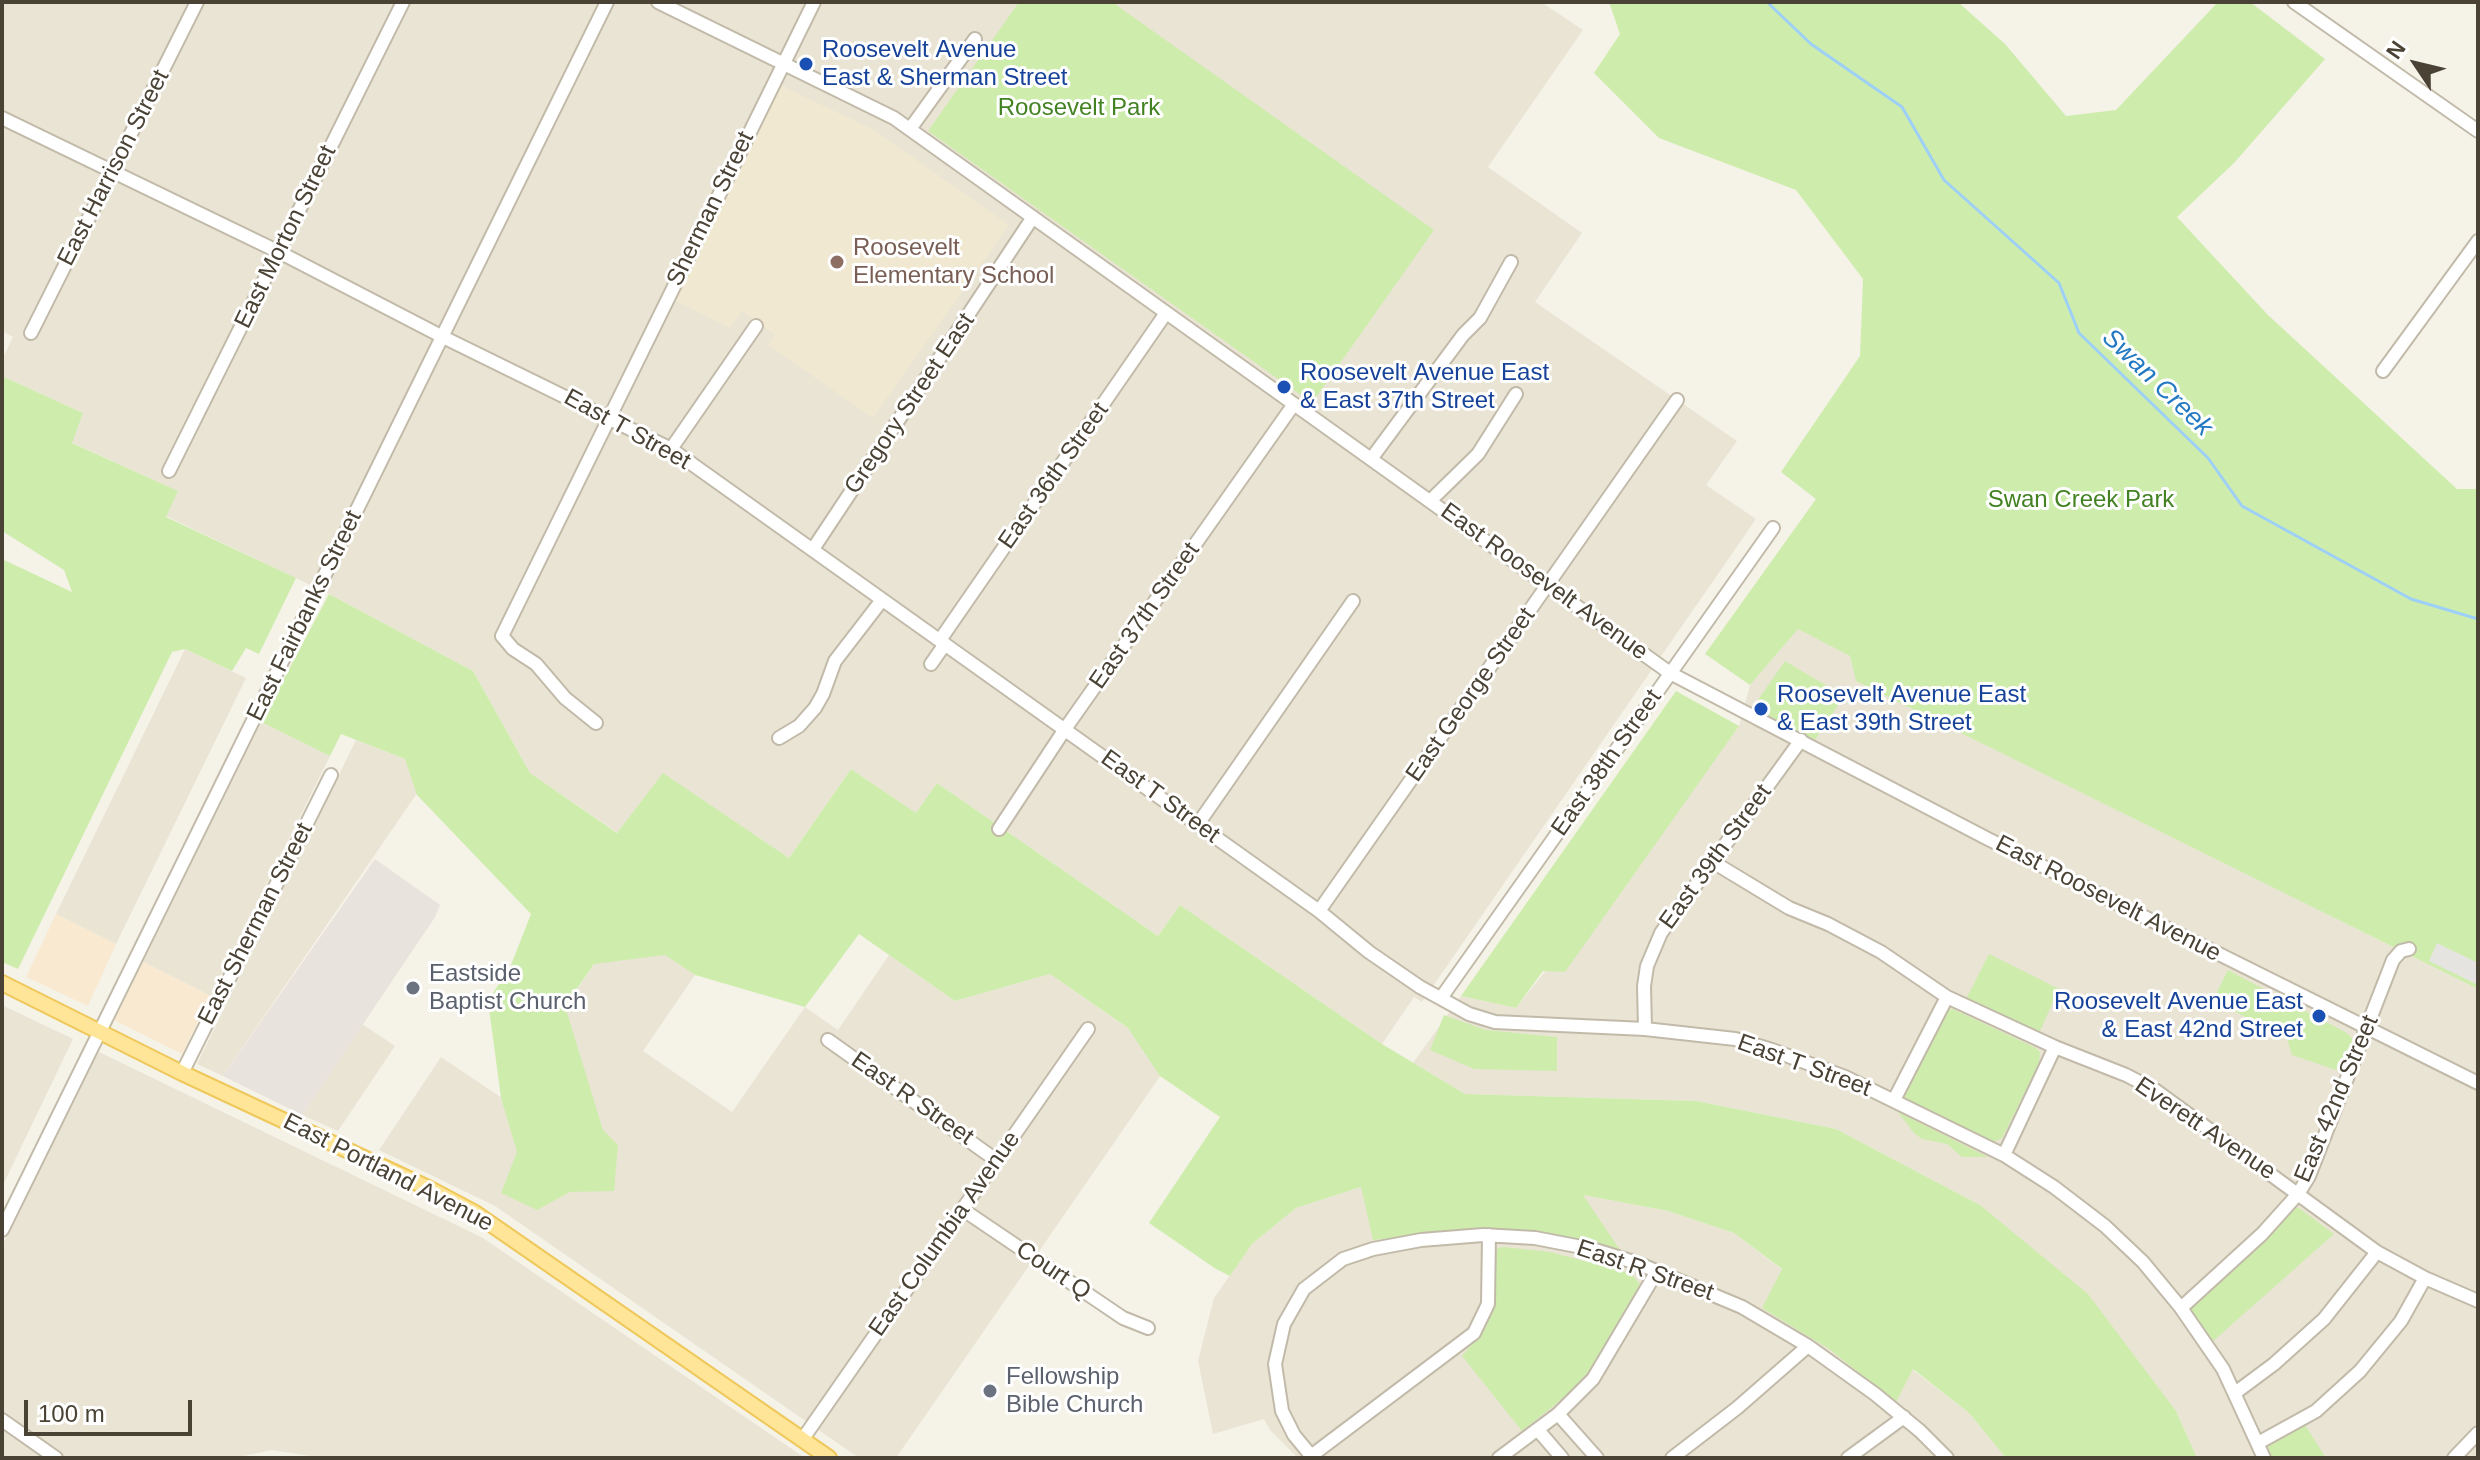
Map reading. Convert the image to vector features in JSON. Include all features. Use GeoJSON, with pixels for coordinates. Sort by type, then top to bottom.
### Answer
{"type":"FeatureCollection","features":[{"type":"Feature","properties":{"kind":"main road","name":"East Portland Avenue"},"geometry":{"type":"LineString","coordinates":[[2,983],[475,1213],[829,1458]]}},
{"type":"Feature","properties":{"kind":"street","name":"East Harrison Street"},"geometry":{"type":"LineString","coordinates":[[31,333],[197,2]]}},
{"type":"Feature","properties":{"kind":"street","name":"East Morton Street"},"geometry":{"type":"LineString","coordinates":[[169,471],[403,2]]}},
{"type":"Feature","properties":{"kind":"street","name":"East Fairbanks Street"},"geometry":{"type":"LineString","coordinates":[[2,1230],[607,2]]}},
{"type":"Feature","properties":{"kind":"street","name":"East Roosevelt Avenue"},"geometry":{"type":"LineString","coordinates":[[658,2],[894,118],[1670,673],[1988,839],[2478,1083]]}},
{"type":"Feature","properties":{"kind":"street","name":"Sherman Street"},"geometry":{"type":"LineString","coordinates":[[610,417],[814,2]]}},
{"type":"Feature","properties":{"kind":"street"},"geometry":{"type":"LineString","coordinates":[[2294,2],[2478,131]]}},
{"type":"Feature","properties":{"kind":"street"},"geometry":{"type":"LineString","coordinates":[[910,129],[975,39]]}},
{"type":"Feature","properties":{"kind":"street","name":"East T Street"},"geometry":{"type":"LineString","coordinates":[[2,118],[279,252],[671,449],[1319,911],[1369,952],[1469,1014],[1495,1022],[1645,1029],[1735,1039],[1845,1077],[2004,1155],[2054,1187],[2105,1226],[2143,1262],[2181,1308],[2223,1369],[2264,1458]]}},
{"type":"Feature","properties":{"kind":"street","name":"Gregory Street East"},"geometry":{"type":"LineString","coordinates":[[813,549],[1033,217]]}},
{"type":"Feature","properties":{"kind":"street"},"geometry":{"type":"LineString","coordinates":[[2383,371],[2478,241]]}},
{"type":"Feature","properties":{"kind":"street"},"geometry":{"type":"LineString","coordinates":[[1371,459],[1463,335],[1480,318],[1511,262]]}},
{"type":"Feature","properties":{"kind":"street","name":"East 36th Street"},"geometry":{"type":"LineString","coordinates":[[931,664],[1166,313]]}},
{"type":"Feature","properties":{"kind":"street"},"geometry":{"type":"LineString","coordinates":[[671,449],[756,326]]}},
{"type":"Feature","properties":{"kind":"street"},"geometry":{"type":"LineString","coordinates":[[1430,501],[1478,454],[1516,394]]}},
{"type":"Feature","properties":{"kind":"street","name":"East George Street"},"geometry":{"type":"LineString","coordinates":[[1319,911],[1677,400]]}},
{"type":"Feature","properties":{"kind":"street","name":"East 37th Street"},"geometry":{"type":"LineString","coordinates":[[999,829],[1065,729],[1294,404]]}},
{"type":"Feature","properties":{"kind":"street"},"geometry":{"type":"LineString","coordinates":[[596,723],[565,698],[536,664],[513,649],[502,636],[610,417]]}},
{"type":"Feature","properties":{"kind":"street","name":"East 38th Street"},"geometry":{"type":"LineString","coordinates":[[1441,998],[1773,528]]}},
{"type":"Feature","properties":{"kind":"street"},"geometry":{"type":"LineString","coordinates":[[779,738],[799,726],[815,708],[835,661],[882,600]]}},
{"type":"Feature","properties":{"kind":"street"},"geometry":{"type":"LineString","coordinates":[[1198,824],[1353,601]]}},
{"type":"Feature","properties":{"kind":"street","name":"East 39th Street"},"geometry":{"type":"LineString","coordinates":[[1645,1029],[1644,986],[1652,949],[1801,740]]}},
{"type":"Feature","properties":{"kind":"street","name":"East Sherman Street"},"geometry":{"type":"LineString","coordinates":[[182,1073],[331,775]]}},
{"type":"Feature","properties":{"kind":"street","name":"Everett Avenue"},"geometry":{"type":"LineString","coordinates":[[1713,862],[1789,908],[1881,952],[1947,997],[2155,1090],[2377,1252],[2425,1278],[2478,1301]]}},
{"type":"Feature","properties":{"kind":"street","name":"East 42nd Street"},"geometry":{"type":"LineString","coordinates":[[2181,1308],[2262,1234],[2298,1194],[2309,1176],[2393,960],[2401,951],[2409,949]]}},
{"type":"Feature","properties":{"kind":"street"},"geometry":{"type":"LineString","coordinates":[[1894,1100],[1947,997]]}},
{"type":"Feature","properties":{"kind":"street","name":"East Columbia Avenue"},"geometry":{"type":"LineString","coordinates":[[802,1440],[1088,1029]]}},
{"type":"Feature","properties":{"kind":"street","name":"East R Street"},"geometry":{"type":"LineString","coordinates":[[828,1040],[996,1160]]}},
{"type":"Feature","properties":{"kind":"street"},"geometry":{"type":"LineString","coordinates":[[2004,1155],[2055,1047]]}},
{"type":"Feature","properties":{"kind":"street","name":"Court Q"},"geometry":{"type":"LineString","coordinates":[[962,1209],[1123,1318],[1148,1328]]}},
{"type":"Feature","properties":{"kind":"street"},"geometry":{"type":"LineString","coordinates":[[1312,1457],[1474,1333],[1488,1304],[1489,1235]]}},
{"type":"Feature","properties":{"kind":"street","name":"East R Street"},"geometry":{"type":"LineString","coordinates":[[1312,1457],[1294,1435],[1282,1411],[1275,1364],[1284,1324],[1304,1289],[1343,1259],[1373,1249],[1421,1240],[1489,1235],[1565,1243],[1615,1256],[1742,1307],[1808,1346],[1904,1417],[1947,1458]]}},
{"type":"Feature","properties":{"kind":"street"},"geometry":{"type":"LineString","coordinates":[[2235,1393],[2274,1364],[2324,1319],[2377,1252]]}},
{"type":"Feature","properties":{"kind":"street"},"geometry":{"type":"LineString","coordinates":[[1499,1458],[1558,1414],[1593,1379],[1657,1271]]}},
{"type":"Feature","properties":{"kind":"street"},"geometry":{"type":"LineString","coordinates":[[2258,1443],[2316,1411],[2360,1371],[2401,1321],[2425,1278]]}},
{"type":"Feature","properties":{"kind":"street"},"geometry":{"type":"LineString","coordinates":[[1672,1458],[1737,1408],[1808,1346]]}},
{"type":"Feature","properties":{"kind":"street"},"geometry":{"type":"LineString","coordinates":[[1558,1414],[1597,1458]]}},
{"type":"Feature","properties":{"kind":"street"},"geometry":{"type":"LineString","coordinates":[[1848,1458],[1904,1417]]}},
{"type":"Feature","properties":{"kind":"street"},"geometry":{"type":"LineString","coordinates":[[2,1420],[38,1453],[56,1458]]}},
{"type":"Feature","properties":{"kind":"street"},"geometry":{"type":"LineString","coordinates":[[1538,1430],[1562,1458]]}},
{"type":"Feature","properties":{"kind":"street"},"geometry":{"type":"LineString","coordinates":[[2454,1458],[2478,1433]]}},
{"type":"Feature","properties":{"kind":"shaded area"},"geometry":{"type":"Polygon","coordinates":[[[2,2],[1541,2],[1583,30],[1488,167],[1582,233],[1535,302],[1737,441],[1706,485],[1756,519],[1422,1002],[1414,997],[1382,1044],[1180,905],[1158,936],[937,783],[917,814],[851,769],[789,858],[663,774],[618,833],[530,773],[473,671],[329,594],[166,516],[177,491],[71,442],[83,413],[2,376],[2,360],[13,337],[2,331],[2,2]]]}},
{"type":"Feature","properties":{"kind":"shaded area","name":"Roosevelt Elementary School"},"geometry":{"type":"Polygon","coordinates":[[[780,85],[874,130],[1009,225],[873,418],[768,345],[775,335],[742,311],[730,328],[674,300],[780,85]]]}},
{"type":"Feature","properties":{"kind":"shaded area"},"geometry":{"type":"Polygon","coordinates":[[[1798,628],[1850,656],[1857,681],[2478,989],[2478,1458],[2197,1458],[2176,1411],[1980,1205],[1836,1129],[1696,1101],[1465,1094],[1413,1063],[1461,996],[1516,1008],[1739,726],[1750,685],[1798,628]]]}},
{"type":"Feature","properties":{"kind":"shaded area"},"geometry":{"type":"Polygon","coordinates":[[[185,649],[246,678],[116,944],[56,914],[185,649]]]}},
{"type":"Feature","properties":{"kind":"shaded area"},"geometry":{"type":"Polygon","coordinates":[[[261,722],[330,756],[211,996],[143,962],[261,722]]]}},
{"type":"Feature","properties":{"kind":"shaded area"},"geometry":{"type":"Polygon","coordinates":[[[356,740],[433,770],[223,1076],[197,1064],[356,740]]]}},
{"type":"Feature","properties":{"kind":"shaded area"},"geometry":{"type":"Polygon","coordinates":[[[375,859],[440,905],[435,917],[302,1115],[223,1076],[375,859]]]}},
{"type":"Feature","properties":{"kind":"shaded area"},"geometry":{"type":"Polygon","coordinates":[[[56,914],[116,944],[88,1006],[26,977],[56,914]]]}},
{"type":"Feature","properties":{"kind":"shaded area"},"geometry":{"type":"Polygon","coordinates":[[[622,924],[695,975],[643,1051],[732,1112],[805,1007],[838,1030],[889,955],[955,1001],[1050,974],[1172,1059],[896,1458],[859,1458],[495,1206],[379,1150],[441,1057],[502,1098],[622,924]]]}},
{"type":"Feature","properties":{"kind":"shaded area"},"geometry":{"type":"Polygon","coordinates":[[[2437,943],[2478,963],[2478,985],[2429,961],[2437,943]]]}},
{"type":"Feature","properties":{"kind":"shaded area"},"geometry":{"type":"Polygon","coordinates":[[[143,962],[211,996],[182,1054],[114,1020],[143,962]]]}},
{"type":"Feature","properties":{"kind":"shaded area"},"geometry":{"type":"Polygon","coordinates":[[[2,1005],[73,1039],[2,1187],[2,1005]]]}},
{"type":"Feature","properties":{"kind":"shaded area"},"geometry":{"type":"Polygon","coordinates":[[[362,1024],[395,1046],[338,1131],[302,1115],[362,1024]]]}},
{"type":"Feature","properties":{"kind":"shaded area"},"geometry":{"type":"Polygon","coordinates":[[[97,1051],[483,1238],[805,1458],[323,1458],[272,1450],[234,1458],[2,1458],[2,1246],[97,1051]]]}},
{"type":"Feature","properties":{"kind":"shaded area"},"geometry":{"type":"Polygon","coordinates":[[[1477,1175],[1668,1211],[1734,1233],[1969,1413],[2006,1458],[1298,1458],[1270,1430],[1264,1419],[1213,1434],[1198,1361],[1214,1298],[1252,1244],[1296,1208],[1361,1187],[1477,1175]]]}},
{"type":"Feature","properties":{"kind":"green space","name":"Roosevelt Park"},"geometry":{"type":"Polygon","coordinates":[[[1019,2],[1112,2],[1434,230],[1312,403],[928,131],[1019,2]]]}},
{"type":"Feature","properties":{"kind":"green space","name":"Swan Creek Park"},"geometry":{"type":"Polygon","coordinates":[[[1609,2],[1958,2],[2005,44],[2066,116],[2116,110],[2218,2],[2250,2],[2325,59],[2234,163],[2177,217],[2268,315],[2457,489],[2478,489],[2478,989],[1856,681],[1850,656],[1798,629],[1750,685],[1705,654],[1816,499],[1781,472],[1860,356],[1863,279],[1796,190],[1659,138],[1594,73],[1620,34],[1609,2]]]}},
{"type":"Feature","properties":{"kind":"green space"},"geometry":{"type":"Polygon","coordinates":[[[2,376],[83,413],[72,443],[178,491],[166,517],[296,578],[259,654],[246,648],[232,671],[185,649],[172,652],[18,969],[2,962],[2,559],[72,592],[64,570],[2,531],[2,376]]]}},
{"type":"Feature","properties":{"kind":"green space"},"geometry":{"type":"Polygon","coordinates":[[[329,594],[473,671],[530,773],[617,833],[663,773],[789,858],[851,769],[916,813],[937,783],[1158,936],[1180,905],[1382,1044],[1465,1094],[1696,1101],[1836,1129],[1980,1205],[2088,1294],[2176,1411],[2197,1458],[2006,1458],[1969,1413],[1913,1369],[1896,1402],[1829,1349],[1762,1308],[1782,1269],[1734,1233],[1668,1211],[1583,1195],[1620,1250],[1553,1234],[1484,1229],[1373,1240],[1361,1187],[1296,1208],[1252,1244],[1230,1276],[1149,1223],[1220,1117],[1160,1076],[1128,1028],[1050,974],[955,1001],[859,934],[805,1007],[695,975],[665,955],[594,964],[565,1006],[603,1130],[618,1145],[614,1191],[570,1192],[537,1210],[501,1193],[517,1152],[501,1098],[488,1001],[511,965],[531,914],[417,795],[405,759],[341,734],[330,756],[261,722],[329,594]]]}},
{"type":"Feature","properties":{"kind":"green space"},"geometry":{"type":"Polygon","coordinates":[[[1785,661],[1844,696],[1815,740],[1753,707],[1785,661]]]}},
{"type":"Feature","properties":{"kind":"green space"},"geometry":{"type":"Polygon","coordinates":[[[1676,691],[1739,726],[1565,972],[1543,971],[1516,1008],[1461,996],[1676,691]]]}},
{"type":"Feature","properties":{"kind":"green space"},"geometry":{"type":"Polygon","coordinates":[[[1989,954],[2059,989],[2039,1033],[1966,999],[1989,954]]]}},
{"type":"Feature","properties":{"kind":"green space"},"geometry":{"type":"Polygon","coordinates":[[[2228,970],[2347,1033],[2352,1038],[2352,1051],[2342,1072],[2292,1055],[2287,1039],[2213,1000],[2228,970]]]}},
{"type":"Feature","properties":{"kind":"green space"},"geometry":{"type":"Polygon","coordinates":[[[1953,1009],[2040,1052],[2039,1064],[2002,1138],[1992,1143],[1906,1101],[1903,1095],[1947,1010],[1953,1009]]]}},
{"type":"Feature","properties":{"kind":"green space"},"geometry":{"type":"Polygon","coordinates":[[[1444,1015],[1486,1030],[1557,1037],[1557,1071],[1474,1069],[1430,1050],[1444,1015]]]}},
{"type":"Feature","properties":{"kind":"green space"},"geometry":{"type":"Polygon","coordinates":[[[1898,1112],[1988,1157],[1962,1157],[1947,1144],[1922,1139],[1898,1112]]]}},
{"type":"Feature","properties":{"kind":"green space"},"geometry":{"type":"Polygon","coordinates":[[[2291,1208],[2299,1208],[2334,1234],[2211,1343],[2188,1312],[2189,1307],[2291,1208]]]}},
{"type":"Feature","properties":{"kind":"green space"},"geometry":{"type":"Polygon","coordinates":[[[1498,1248],[1550,1252],[1630,1273],[1640,1284],[1589,1371],[1567,1395],[1522,1431],[1462,1356],[1486,1328],[1493,1306],[1493,1256],[1498,1248]]]}},
{"type":"Feature","properties":{"kind":"green space"},"geometry":{"type":"Polygon","coordinates":[[[2305,1425],[2326,1458],[2268,1458],[2265,1448],[2268,1444],[2305,1425]]]}},
{"type":"Feature","properties":{"kind":"waterway","name":"Swan Creek"},"geometry":{"type":"LineString","coordinates":[[1767,2],[1811,44],[1902,107],[1944,180],[2059,283],[2079,333],[2208,458],[2242,506],[2411,599],[2478,619]]}},
{"type":"Feature","properties":{"kind":"place","name":"Roosevelt Avenue East & Sherman Street"},"geometry":{"type":"Point","coordinates":[806,64]}},
{"type":"Feature","properties":{"kind":"place","name":"Roosevelt Elementary School"},"geometry":{"type":"Point","coordinates":[837,262]}},
{"type":"Feature","properties":{"kind":"place","name":"Roosevelt Avenue East & East 37th Street"},"geometry":{"type":"Point","coordinates":[1284,387]}},
{"type":"Feature","properties":{"kind":"place","name":"Roosevelt Avenue East & East 39th Street"},"geometry":{"type":"Point","coordinates":[1761,709]}},
{"type":"Feature","properties":{"kind":"place","name":"Eastside Baptist Church"},"geometry":{"type":"Point","coordinates":[413,988]}},
{"type":"Feature","properties":{"kind":"place","name":"Roosevelt Avenue East & East 42nd Street"},"geometry":{"type":"Point","coordinates":[2319,1016]}},
{"type":"Feature","properties":{"kind":"place","name":"Fellowship Bible Church"},"geometry":{"type":"Point","coordinates":[990,1391]}}]}
